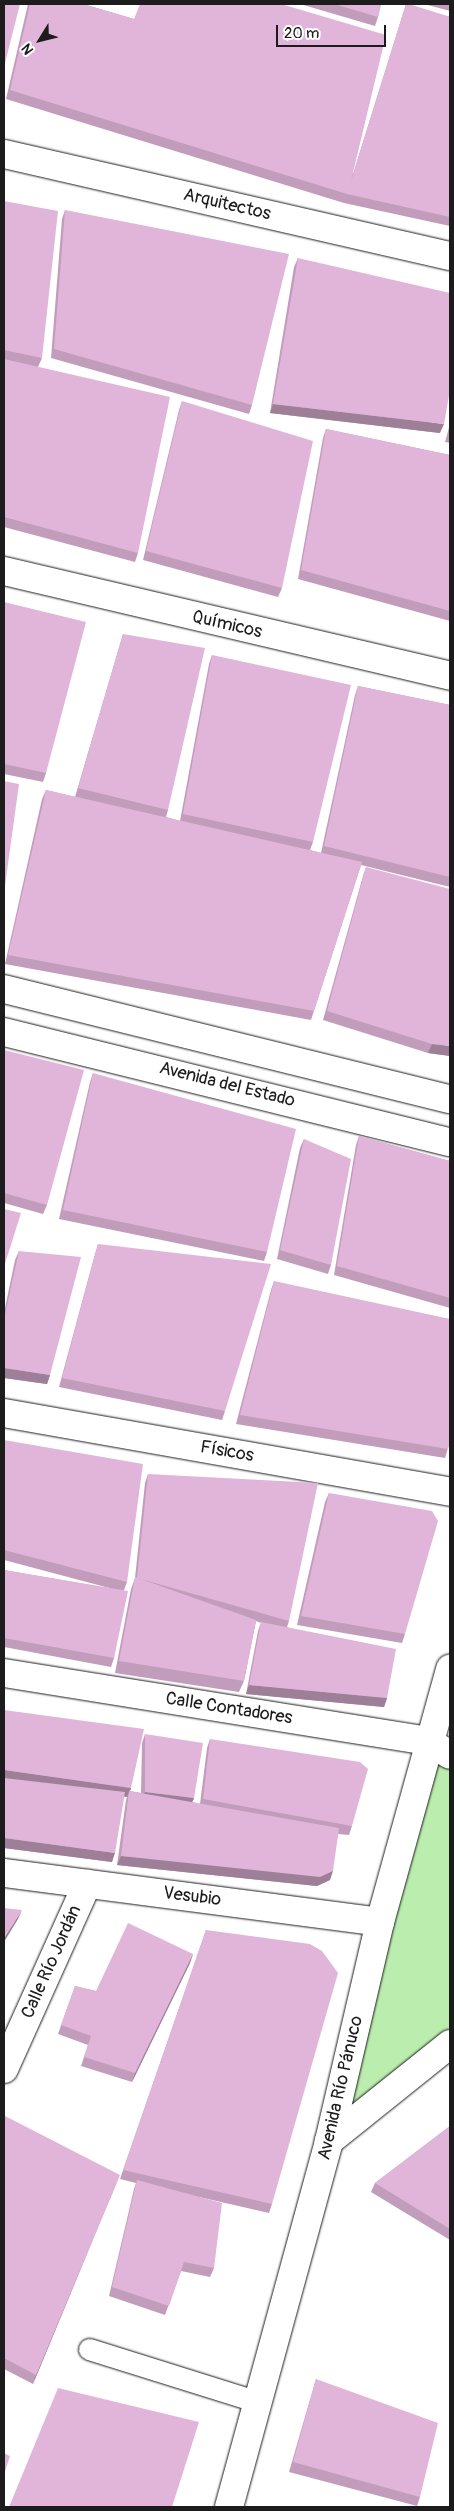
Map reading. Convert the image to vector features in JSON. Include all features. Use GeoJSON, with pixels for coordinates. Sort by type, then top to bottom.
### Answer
{"type":"FeatureCollection","features":[{"type":"Feature","properties":{"kind":"street","name":"Arquitectos"},"geometry":{"type":"LineString","coordinates":[[4,154],[450,256]]}},
{"type":"Feature","properties":{"kind":"street","name":"Químicos"},"geometry":{"type":"LineString","coordinates":[[4,571],[450,676]]}},
{"type":"Feature","properties":{"kind":"street"},"geometry":{"type":"LineString","coordinates":[[4,989],[450,1099]]}},
{"type":"Feature","properties":{"kind":"street","name":"Avenida del Estado"},"geometry":{"type":"LineString","coordinates":[[4,1032],[450,1142]]}},
{"type":"Feature","properties":{"kind":"street","name":"Físicos"},"geometry":{"type":"LineString","coordinates":[[4,1413],[450,1492]]}},
{"type":"Feature","properties":{"kind":"street","name":"Avenida Río Pánuco"},"geometry":{"type":"LineString","coordinates":[[230,2507],[329,2141],[380,1922],[403,1845],[428,1741],[450,1668]]}},
{"type":"Feature","properties":{"kind":"street","name":"Calle Contadores"},"geometry":{"type":"LineString","coordinates":[[4,1673],[428,1741],[450,1756]]}},
{"type":"Feature","properties":{"kind":"street","name":"Vesubio"},"geometry":{"type":"LineString","coordinates":[[4,1873],[380,1922]]}},
{"type":"Feature","properties":{"kind":"street","name":"Calle Río Jordán"},"geometry":{"type":"LineString","coordinates":[[4,2069],[87,1884]]}},
{"type":"Feature","properties":{"kind":"street"},"geometry":{"type":"LineString","coordinates":[[329,2141],[450,2044]]}},
{"type":"Feature","properties":{"kind":"lane"},"geometry":{"type":"LineString","coordinates":[[89,2349],[258,2402]]}},
{"type":"Feature","properties":{"kind":"green space"},"geometry":{"type":"Polygon","coordinates":[[[428,1741],[450,1756],[450,2044],[329,2141],[428,1741]]]}},
{"type":"Feature","properties":{"kind":"building"},"geometry":{"type":"Polygon","coordinates":[[[4,4],[20,4],[4,67],[4,4]]]}},
{"type":"Feature","properties":{"kind":"building"},"geometry":{"type":"Polygon","coordinates":[[[30,4],[83,4],[134,19],[140,4],[281,4],[386,35],[351,181],[406,4],[450,17],[450,217],[347,194],[10,90],[30,4]]]}},
{"type":"Feature","properties":{"kind":"building"},"geometry":{"type":"Polygon","coordinates":[[[334,4],[381,4],[378,17],[334,4]]]}},
{"type":"Feature","properties":{"kind":"building"},"geometry":{"type":"Polygon","coordinates":[[[4,201],[58,211],[42,358],[4,350],[4,201]]]}},
{"type":"Feature","properties":{"kind":"building"},"geometry":{"type":"Polygon","coordinates":[[[65,210],[289,254],[252,405],[54,349],[65,210]]]}},
{"type":"Feature","properties":{"kind":"building"},"geometry":{"type":"Polygon","coordinates":[[[298,258],[450,293],[450,390],[444,424],[273,404],[298,258]]]}},
{"type":"Feature","properties":{"kind":"building"},"geometry":{"type":"Polygon","coordinates":[[[4,359],[170,397],[138,553],[4,517],[4,359]]]}},
{"type":"Feature","properties":{"kind":"building"},"geometry":{"type":"Polygon","coordinates":[[[182,401],[313,441],[282,588],[146,551],[182,401]]]}},
{"type":"Feature","properties":{"kind":"building"},"geometry":{"type":"Polygon","coordinates":[[[326,429],[450,455],[450,611],[301,570],[326,429]]]}},
{"type":"Feature","properties":{"kind":"building"},"geometry":{"type":"Polygon","coordinates":[[[4,602],[86,622],[46,773],[4,764],[4,602]]]}},
{"type":"Feature","properties":{"kind":"building"},"geometry":{"type":"Polygon","coordinates":[[[123,634],[205,648],[168,810],[78,788],[123,634]]]}},
{"type":"Feature","properties":{"kind":"building"},"geometry":{"type":"Polygon","coordinates":[[[212,655],[351,685],[313,842],[183,814],[212,655]]]}},
{"type":"Feature","properties":{"kind":"building"},"geometry":{"type":"Polygon","coordinates":[[[358,686],[450,705],[450,877],[324,846],[358,686]]]}},
{"type":"Feature","properties":{"kind":"building"},"geometry":{"type":"Polygon","coordinates":[[[4,781],[19,784],[4,893],[4,781]]]}},
{"type":"Feature","properties":{"kind":"building"},"geometry":{"type":"Polygon","coordinates":[[[46,790],[362,862],[314,1011],[8,955],[46,790]]]}},
{"type":"Feature","properties":{"kind":"building"},"geometry":{"type":"Polygon","coordinates":[[[366,867],[450,889],[450,1046],[432,1044],[327,1011],[366,867]]]}},
{"type":"Feature","properties":{"kind":"building"},"geometry":{"type":"Polygon","coordinates":[[[4,1050],[84,1070],[47,1205],[4,1193],[4,1050]]]}},
{"type":"Feature","properties":{"kind":"building"},"geometry":{"type":"Polygon","coordinates":[[[93,1073],[296,1129],[267,1252],[63,1210],[93,1073]]]}},
{"type":"Feature","properties":{"kind":"building"},"geometry":{"type":"Polygon","coordinates":[[[359,1136],[450,1161],[450,1298],[337,1266],[359,1136]]]}},
{"type":"Feature","properties":{"kind":"building"},"geometry":{"type":"Polygon","coordinates":[[[304,1139],[351,1159],[331,1265],[280,1250],[304,1139]]]}},
{"type":"Feature","properties":{"kind":"building"},"geometry":{"type":"Polygon","coordinates":[[[4,1209],[21,1213],[4,1267],[4,1209]]]}},
{"type":"Feature","properties":{"kind":"building"},"geometry":{"type":"Polygon","coordinates":[[[98,1244],[271,1264],[225,1411],[62,1378],[98,1244]]]}},
{"type":"Feature","properties":{"kind":"building"},"geometry":{"type":"Polygon","coordinates":[[[19,1251],[81,1257],[50,1375],[4,1368],[4,1319],[19,1251]]]}},
{"type":"Feature","properties":{"kind":"building"},"geometry":{"type":"Polygon","coordinates":[[[274,1281],[450,1319],[450,1441],[448,1449],[240,1415],[274,1281]]]}},
{"type":"Feature","properties":{"kind":"building"},"geometry":{"type":"Polygon","coordinates":[[[4,1440],[143,1464],[127,1582],[4,1550],[4,1440]]]}},
{"type":"Feature","properties":{"kind":"building"},"geometry":{"type":"Polygon","coordinates":[[[148,1474],[318,1483],[289,1621],[137,1578],[148,1474]]]}},
{"type":"Feature","properties":{"kind":"building"},"geometry":{"type":"Polygon","coordinates":[[[329,1493],[432,1511],[438,1521],[405,1634],[301,1616],[329,1493]]]}},
{"type":"Feature","properties":{"kind":"building"},"geometry":{"type":"Polygon","coordinates":[[[4,1570],[128,1591],[114,1658],[4,1638],[4,1570]]]}},
{"type":"Feature","properties":{"kind":"building"},"geometry":{"type":"Polygon","coordinates":[[[135,1577],[256,1620],[244,1681],[119,1661],[135,1577]]]}},
{"type":"Feature","properties":{"kind":"building"},"geometry":{"type":"Polygon","coordinates":[[[261,1622],[396,1649],[387,1698],[249,1685],[261,1622]]]}},
{"type":"Feature","properties":{"kind":"building"},"geometry":{"type":"Polygon","coordinates":[[[4,1710],[144,1729],[131,1788],[4,1770],[4,1710]]]}},
{"type":"Feature","properties":{"kind":"building"},"geometry":{"type":"Polygon","coordinates":[[[145,1734],[203,1743],[194,1798],[145,1792],[145,1734]]]}},
{"type":"Feature","properties":{"kind":"building"},"geometry":{"type":"Polygon","coordinates":[[[210,1739],[360,1762],[368,1769],[352,1826],[203,1799],[210,1739]]]}},
{"type":"Feature","properties":{"kind":"building"},"geometry":{"type":"Polygon","coordinates":[[[4,1778],[125,1792],[115,1853],[4,1838],[4,1778]]]}},
{"type":"Feature","properties":{"kind":"building"},"geometry":{"type":"Polygon","coordinates":[[[129,1791],[339,1828],[333,1871],[320,1877],[121,1856],[129,1791]]]}},
{"type":"Feature","properties":{"kind":"building"},"geometry":{"type":"Polygon","coordinates":[[[4,1908],[22,1910],[4,1938],[4,1908]]]}},
{"type":"Feature","properties":{"kind":"building"},"geometry":{"type":"Polygon","coordinates":[[[128,1923],[193,1954],[135,2073],[84,2057],[91,2036],[61,2025],[75,1986],[96,1991],[128,1923]]]}},
{"type":"Feature","properties":{"kind":"building"},"geometry":{"type":"Polygon","coordinates":[[[206,1930],[310,1944],[322,1951],[338,1973],[272,2204],[123,2170],[206,1930]]]}},
{"type":"Feature","properties":{"kind":"building"},"geometry":{"type":"Polygon","coordinates":[[[5,2116],[120,2175],[36,2375],[4,2358],[5,2116]]]}},
{"type":"Feature","properties":{"kind":"building"},"geometry":{"type":"Polygon","coordinates":[[[450,2126],[450,2229],[375,2183],[450,2126]]]}},
{"type":"Feature","properties":{"kind":"building"},"geometry":{"type":"Polygon","coordinates":[[[137,2180],[222,2203],[214,2268],[184,2262],[169,2306],[112,2287],[137,2180]]]}},
{"type":"Feature","properties":{"kind":"building"},"geometry":{"type":"Polygon","coordinates":[[[316,2379],[438,2423],[420,2497],[293,2462],[316,2379]]]}},
{"type":"Feature","properties":{"kind":"building"},"geometry":{"type":"Polygon","coordinates":[[[58,2388],[199,2422],[172,2507],[9,2507],[58,2388]]]}},
{"type":"Feature","properties":{"kind":"building"},"geometry":{"type":"Polygon","coordinates":[[[4,2453],[10,2456],[4,2475],[4,2453]]]}}]}
